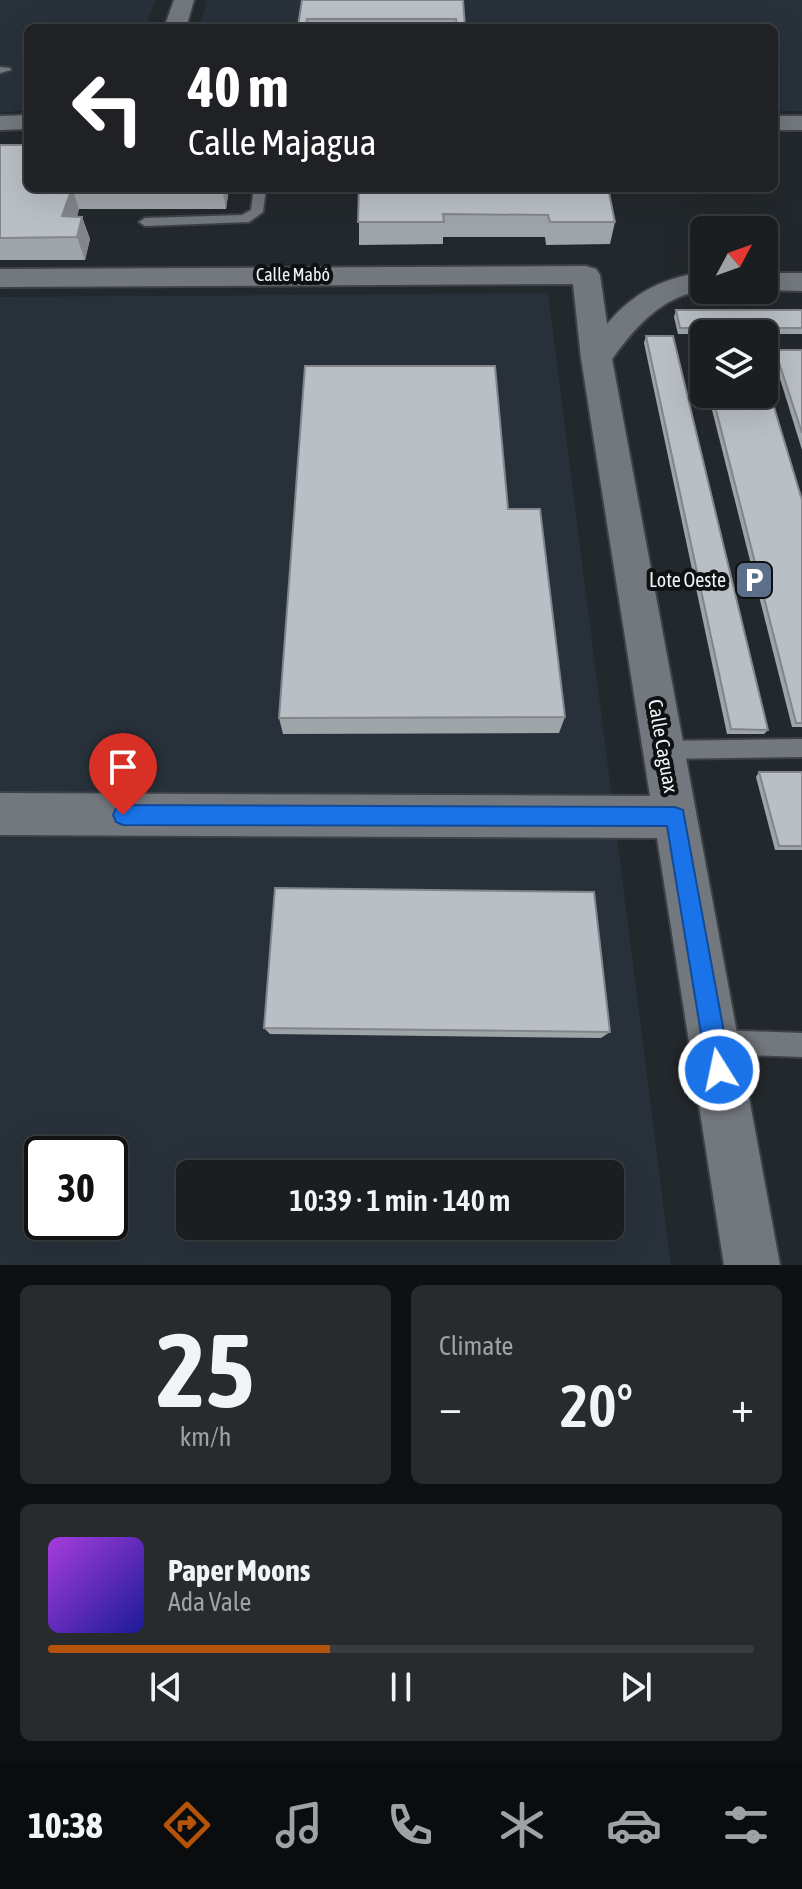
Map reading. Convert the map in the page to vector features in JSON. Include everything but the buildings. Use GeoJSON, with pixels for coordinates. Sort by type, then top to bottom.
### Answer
{"type":"FeatureCollection","features":[{"type":"Feature","properties":{"kind":"street"},"geometry":{"type":"LineString","coordinates":[[176,24],[184,0]]}},
{"type":"Feature","properties":{"kind":"street"},"geometry":{"type":"LineString","coordinates":[[0,123],[24,122]]}},
{"type":"Feature","properties":{"kind":"street"},"geometry":{"type":"LineString","coordinates":[[778,123],[802,123]]}},
{"type":"Feature","properties":{"kind":"street","name":"Calle Mabó"},"geometry":{"type":"LineString","coordinates":[[0,278],[586,275]]}},
{"type":"Feature","properties":{"kind":"street","name":"Calle Caguax"},"geometry":{"type":"LineString","coordinates":[[586,275],[596,358],[752,1265]]}},
{"type":"Feature","properties":{"kind":"street"},"geometry":{"type":"LineString","coordinates":[[778,282],[802,282]]}},
{"type":"Feature","properties":{"kind":"street"},"geometry":{"type":"LineString","coordinates":[[596,358],[626,319],[653,295],[673,286],[690,283]]}},
{"type":"Feature","properties":{"kind":"street"},"geometry":{"type":"LineString","coordinates":[[0,814],[675,817]]}},
{"type":"Feature","properties":{"kind":"lane"},"geometry":{"type":"LineString","coordinates":[[145,222],[245,219],[257,212],[260,192]]}},
{"type":"Feature","properties":{"kind":"lane"},"geometry":{"type":"LineString","coordinates":[[663,750],[802,748]]}},
{"type":"Feature","properties":{"kind":"lane"},"geometry":{"type":"LineString","coordinates":[[714,1042],[802,1045]]}},
{"type":"Feature","properties":{"kind":"shaded area"},"geometry":{"type":"Polygon","coordinates":[[[0,0],[156,0],[147,24],[24,24],[24,110],[0,113],[0,0]]]}},
{"type":"Feature","properties":{"kind":"shaded area"},"geometry":{"type":"Polygon","coordinates":[[[207,0],[802,0],[802,111],[778,111],[778,24],[200,24],[207,0]]]}},
{"type":"Feature","properties":{"kind":"shaded area"},"geometry":{"type":"Polygon","coordinates":[[[548,293],[671,1265],[0,1265],[0,297],[548,293]]]}},
{"type":"Feature","properties":{"kind":"place","name":"Lote Oeste"},"geometry":{"type":"Point","coordinates":[754,580]}},
{"type":"Feature","properties":{"kind":"route"},"geometry":{"type":"LineString","coordinates":[[123,815],[675,817],[719,1070]]}}]}
